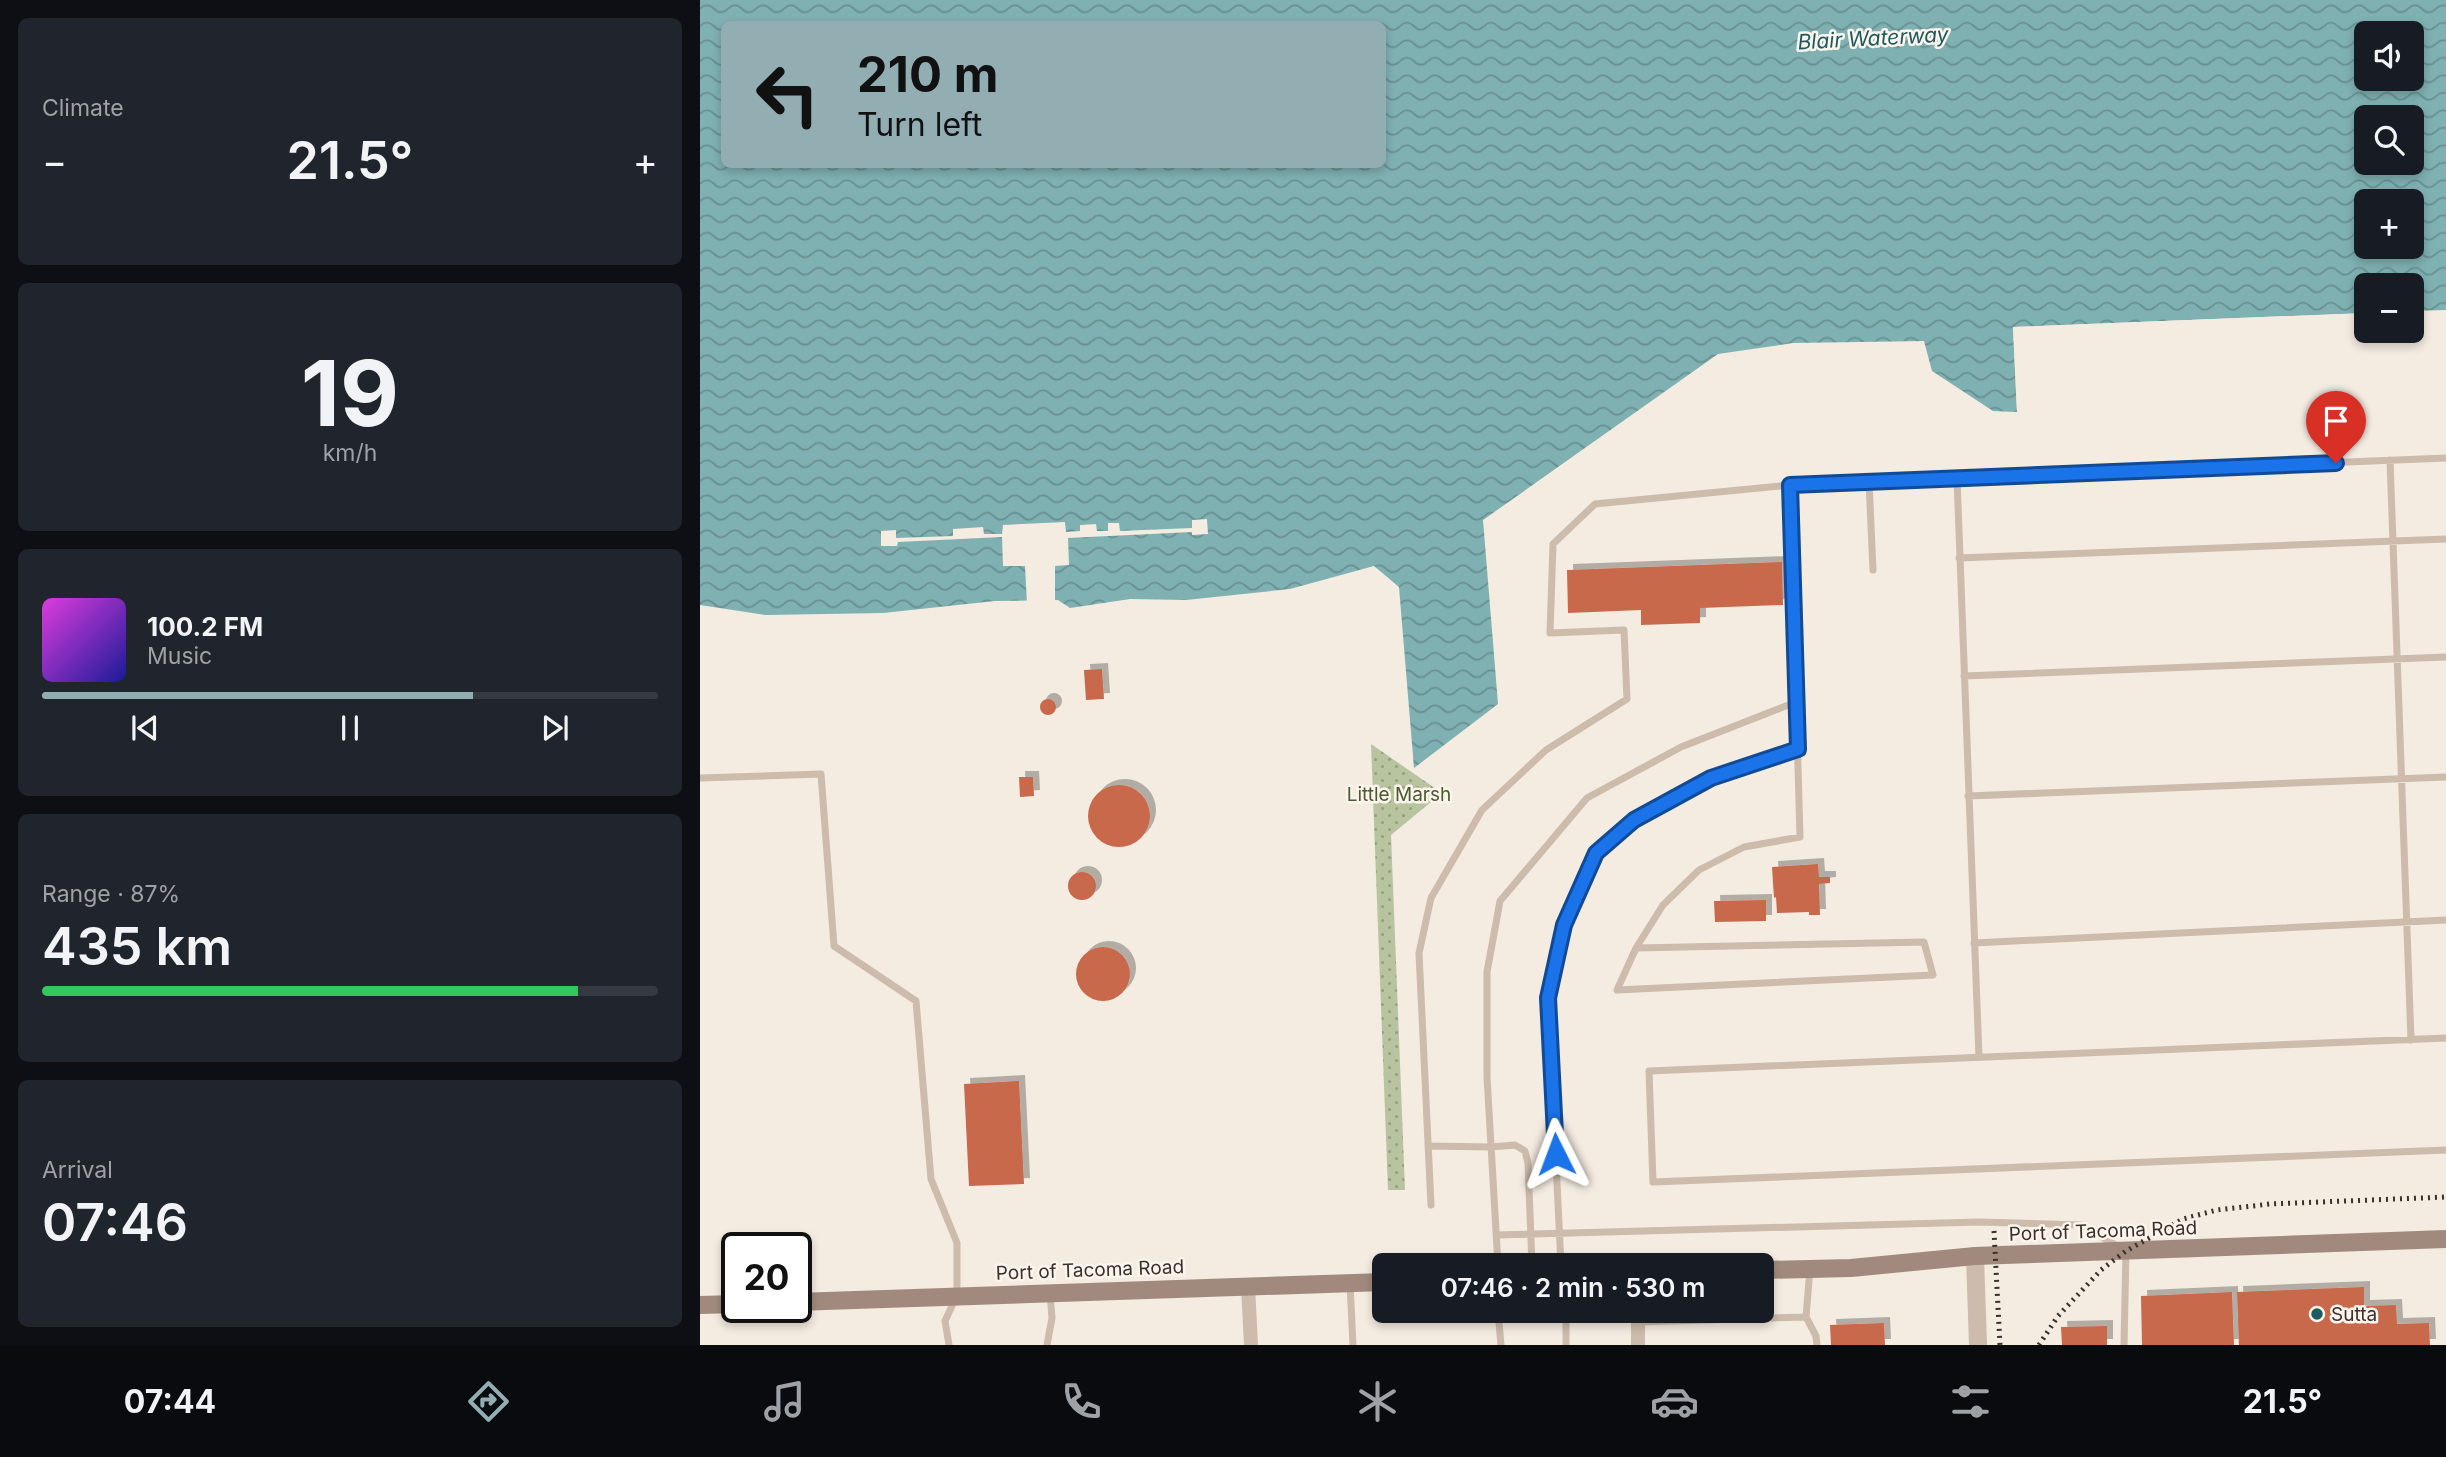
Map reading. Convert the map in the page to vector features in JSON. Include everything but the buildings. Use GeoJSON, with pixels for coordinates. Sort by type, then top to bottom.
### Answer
{"type":"FeatureCollection","features":[{"type":"Feature","properties":{"kind":"main road","name":"Port of Tacoma Road"},"geometry":{"type":"LineString","coordinates":[[1774,1270],[1851,1268],[1975,1256],[2446,1239]]}},
{"type":"Feature","properties":{"kind":"main road","name":"Port of Tacoma Road"},"geometry":{"type":"LineString","coordinates":[[812,1301],[1372,1282]]}},
{"type":"Feature","properties":{"kind":"main road"},"geometry":{"type":"LineString","coordinates":[[700,1306],[721,1305]]}},
{"type":"Feature","properties":{"kind":"street"},"geometry":{"type":"LineString","coordinates":[[1975,1256],[1978,1345]]}},
{"type":"Feature","properties":{"kind":"street"},"geometry":{"type":"LineString","coordinates":[[1248,1286],[1251,1345]]}},
{"type":"Feature","properties":{"kind":"street"},"geometry":{"type":"LineString","coordinates":[[1638,1323],[1638,1345]]}},
{"type":"Feature","properties":{"kind":"lane"},"geometry":{"type":"LineString","coordinates":[[1431,1205],[1419,953],[1431,898],[1482,810],[1545,750],[1627,699],[1624,630],[1550,632],[1553,544],[1595,504],[1790,485],[2446,458]]}},
{"type":"Feature","properties":{"kind":"lane"},"geometry":{"type":"LineString","coordinates":[[2390,460],[2411,1040]]}},
{"type":"Feature","properties":{"kind":"lane"},"geometry":{"type":"LineString","coordinates":[[1956,478],[1979,1058]]}},
{"type":"Feature","properties":{"kind":"lane"},"geometry":{"type":"LineString","coordinates":[[1869,481],[1873,570]]}},
{"type":"Feature","properties":{"kind":"lane"},"geometry":{"type":"LineString","coordinates":[[1636,948],[1924,942],[1933,975],[1617,990],[1636,948],[1663,905],[1699,870],[1744,847],[1800,837],[1790,485]]}},
{"type":"Feature","properties":{"kind":"lane"},"geometry":{"type":"LineString","coordinates":[[1959,558],[2446,539]]}},
{"type":"Feature","properties":{"kind":"lane"},"geometry":{"type":"LineString","coordinates":[[1964,676],[2446,657]]}},
{"type":"Feature","properties":{"kind":"lane"},"geometry":{"type":"LineString","coordinates":[[1497,1253],[1487,1077],[1487,972],[1500,901],[1587,798],[1681,747],[1796,702]]}},
{"type":"Feature","properties":{"kind":"lane"},"geometry":{"type":"LineString","coordinates":[[1561,1253],[1548,998],[1564,925],[1596,853],[1634,820],[1711,778],[1798,749]]}},
{"type":"Feature","properties":{"kind":"lane"},"geometry":{"type":"LineString","coordinates":[[700,778],[821,774],[834,946],[916,1002],[931,1179],[957,1243],[957,1295],[945,1321],[948,1345]]}},
{"type":"Feature","properties":{"kind":"lane"},"geometry":{"type":"LineString","coordinates":[[1969,796],[2446,777]]}},
{"type":"Feature","properties":{"kind":"lane"},"geometry":{"type":"LineString","coordinates":[[1974,943],[2446,920]]}},
{"type":"Feature","properties":{"kind":"lane"},"geometry":{"type":"LineString","coordinates":[[2446,1038],[1649,1071],[1653,1182],[2446,1150]]}},
{"type":"Feature","properties":{"kind":"lane"},"geometry":{"type":"LineString","coordinates":[[1428,1146],[1491,1147],[1515,1144],[1525,1152],[1528,1163],[1532,1253]]}},
{"type":"Feature","properties":{"kind":"lane"},"geometry":{"type":"LineString","coordinates":[[1496,1235],[1979,1222],[2081,1226],[2126,1251],[2124,1345]]}},
{"type":"Feature","properties":{"kind":"lane"},"geometry":{"type":"LineString","coordinates":[[1810,1269],[1806,1317],[1818,1345]]}},
{"type":"Feature","properties":{"kind":"lane"},"geometry":{"type":"LineString","coordinates":[[1350,1283],[1353,1345]]}},
{"type":"Feature","properties":{"kind":"lane"},"geometry":{"type":"LineString","coordinates":[[1046,1345],[1052,1318],[1050,1292]]}},
{"type":"Feature","properties":{"kind":"lane"},"geometry":{"type":"LineString","coordinates":[[1774,1317],[1806,1317]]}},
{"type":"Feature","properties":{"kind":"lane"},"geometry":{"type":"LineString","coordinates":[[1499,1323],[1501,1345]]}},
{"type":"Feature","properties":{"kind":"lane"},"geometry":{"type":"LineString","coordinates":[[1566,1323],[1566,1345]]}},
{"type":"Feature","properties":{"kind":"green space","name":"Little Marsh"},"geometry":{"type":"Polygon","coordinates":[[[1371,744],[1442,793],[1391,835],[1405,1190],[1388,1190],[1371,744]]]}},
{"type":"Feature","properties":{"kind":"water","name":"Blair Waterway"},"geometry":{"type":"Polygon","coordinates":[[[700,0],[2446,0],[2446,310],[2424,311],[2424,273],[2354,273],[2354,313],[2013,327],[2017,412],[1993,411],[1932,371],[1924,341],[1793,343],[1718,354],[1483,520],[1498,704],[1414,768],[1399,587],[1374,566],[1290,589],[1186,600],[1130,599],[1070,608],[1058,600],[995,601],[883,613],[765,615],[700,605],[700,0]]]}},
{"type":"Feature","properties":{"kind":"pier"},"geometry":{"type":"Polygon","coordinates":[[[2354,313],[2354,316],[2017,330],[2021,412],[2017,412],[2013,327],[2354,313]]]}},
{"type":"Feature","properties":{"kind":"pier"},"geometry":{"type":"Polygon","coordinates":[[[1207,519],[1208,534],[1192,535],[1192,532],[1068,538],[1069,565],[1055,566],[1055,603],[1027,604],[1025,566],[1003,566],[1002,537],[898,542],[897,546],[881,546],[881,531],[896,530],[896,538],[953,536],[953,529],[983,527],[984,534],[1002,534],[1003,525],[1065,522],[1066,532],[1080,531],[1080,525],[1096,524],[1097,531],[1108,531],[1108,523],[1119,523],[1120,531],[1192,528],[1192,520],[1207,519]]]}},
{"type":"Feature","properties":{"kind":"railway"},"geometry":{"type":"LineString","coordinates":[[2039,1345],[2058,1316],[2101,1270],[2126,1251],[2183,1219],[2217,1210],[2270,1204],[2446,1197]]}},
{"type":"Feature","properties":{"kind":"railway"},"geometry":{"type":"LineString","coordinates":[[1994,1231],[2000,1345]]}},
{"type":"Feature","properties":{"kind":"place","name":"Sutta"},"geometry":{"type":"Point","coordinates":[2317,1314]}},
{"type":"Feature","properties":{"kind":"route"},"geometry":{"type":"LineString","coordinates":[[1556,1154],[1548,998],[1564,925],[1596,853],[1634,820],[1711,778],[1798,749],[1790,485],[2336,463]]}}]}
